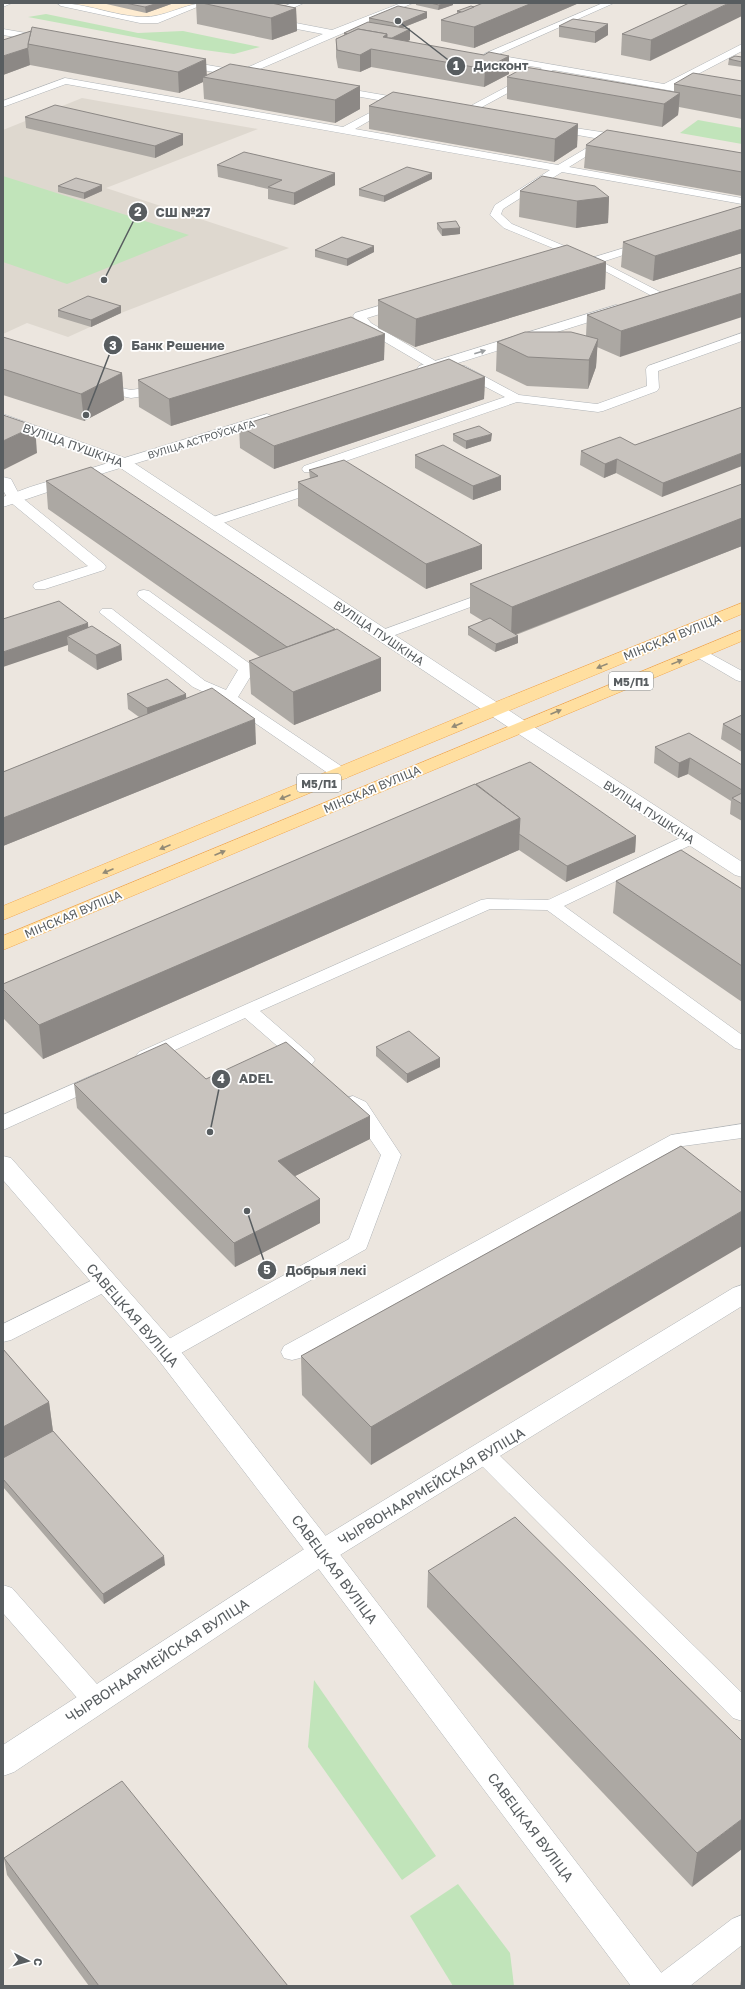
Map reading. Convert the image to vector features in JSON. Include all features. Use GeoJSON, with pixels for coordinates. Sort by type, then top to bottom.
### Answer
{"type":"FeatureCollection","features":[{"type":"Feature","properties":{"kind":"main road","name":"МІНСКАЯ ВУЛІЦА"},"geometry":{"type":"LineString","coordinates":[[3,914],[742,608]]}},
{"type":"Feature","properties":{"kind":"main road","name":"МІНСКАЯ ВУЛІЦА"},"geometry":{"type":"LineString","coordinates":[[3,944],[742,635]]}},
{"type":"Feature","properties":{"kind":"street"},"geometry":{"type":"LineString","coordinates":[[3,4],[7,3]]}},
{"type":"Feature","properties":{"kind":"street"},"geometry":{"type":"LineString","coordinates":[[3,32],[57,42]]}},
{"type":"Feature","properties":{"kind":"street"},"geometry":{"type":"LineString","coordinates":[[10,44],[31,37]]}},
{"type":"Feature","properties":{"kind":"street"},"geometry":{"type":"LineString","coordinates":[[169,61],[258,76]]}},
{"type":"Feature","properties":{"kind":"street"},"geometry":{"type":"LineString","coordinates":[[320,87],[420,104]]}},
{"type":"Feature","properties":{"kind":"street"},"geometry":{"type":"LineString","coordinates":[[462,112],[481,115]]}},
{"type":"Feature","properties":{"kind":"street"},"geometry":{"type":"LineString","coordinates":[[534,124],[643,143]]}},
{"type":"Feature","properties":{"kind":"street"},"geometry":{"type":"LineString","coordinates":[[643,300],[672,291]]}},
{"type":"Feature","properties":{"kind":"street"},"geometry":{"type":"LineString","coordinates":[[412,373],[628,305]]}},
{"type":"Feature","properties":{"kind":"street","name":"ВУЛІЦА АСТРОЎСКАГА"},"geometry":{"type":"LineString","coordinates":[[8,500],[122,462],[154,454],[283,413]]}},
{"type":"Feature","properties":{"kind":"street","name":"ВУЛІЦА ПУШКІНА"},"geometry":{"type":"LineString","coordinates":[[3,419],[122,462],[493,710],[742,871]]}},
{"type":"Feature","properties":{"kind":"street","name":"САВЕЦКАЯ ВУЛІЦА"},"geometry":{"type":"LineString","coordinates":[[3,1164],[166,1351],[322,1552],[651,1986]]}},
{"type":"Feature","properties":{"kind":"street","name":"ЧЫРВОНААРМЕЙСКАЯ ВУЛІЦА"},"geometry":{"type":"LineString","coordinates":[[3,1762],[322,1552],[484,1454],[742,1294]]}},
{"type":"Feature","properties":{"kind":"lane"},"geometry":{"type":"LineString","coordinates":[[69,4],[140,20],[151,21],[203,3]]}},
{"type":"Feature","properties":{"kind":"lane"},"geometry":{"type":"LineString","coordinates":[[300,3],[260,18],[333,33]]}},
{"type":"Feature","properties":{"kind":"lane"},"geometry":{"type":"LineString","coordinates":[[219,84],[240,73],[333,33],[409,3]]}},
{"type":"Feature","properties":{"kind":"lane"},"geometry":{"type":"LineString","coordinates":[[610,3],[487,56],[742,100]]}},
{"type":"Feature","properties":{"kind":"lane"},"geometry":{"type":"LineString","coordinates":[[665,86],[742,47]]}},
{"type":"Feature","properties":{"kind":"lane"},"geometry":{"type":"LineString","coordinates":[[462,112],[552,67]]}},
{"type":"Feature","properties":{"kind":"lane"},"geometry":{"type":"LineString","coordinates":[[3,104],[65,81],[742,200]]}},
{"type":"Feature","properties":{"kind":"lane"},"geometry":{"type":"LineString","coordinates":[[518,84],[541,88]]}},
{"type":"Feature","properties":{"kind":"lane"},"geometry":{"type":"LineString","coordinates":[[185,101],[198,94]]}},
{"type":"Feature","properties":{"kind":"lane"},"geometry":{"type":"LineString","coordinates":[[346,130],[398,101]]}},
{"type":"Feature","properties":{"kind":"lane"},"geometry":{"type":"LineString","coordinates":[[609,137],[499,207],[495,215],[508,226],[592,261],[658,296]]}},
{"type":"Feature","properties":{"kind":"lane"},"geometry":{"type":"LineString","coordinates":[[592,261],[659,241]]}},
{"type":"Feature","properties":{"kind":"lane"},"geometry":{"type":"LineString","coordinates":[[555,256],[570,252]]}},
{"type":"Feature","properties":{"kind":"lane"},"geometry":{"type":"LineString","coordinates":[[412,300],[360,316],[367,326],[442,364],[516,398],[598,408],[653,388],[652,369],[742,337]]}},
{"type":"Feature","properties":{"kind":"lane"},"geometry":{"type":"LineString","coordinates":[[352,330],[367,326]]}},
{"type":"Feature","properties":{"kind":"lane"},"geometry":{"type":"LineString","coordinates":[[89,384],[110,391],[131,394],[158,391],[173,386]]}},
{"type":"Feature","properties":{"kind":"lane"},"geometry":{"type":"LineString","coordinates":[[308,469],[516,398]]}},
{"type":"Feature","properties":{"kind":"lane"},"geometry":{"type":"LineString","coordinates":[[3,481],[6,482],[8,500],[99,567],[40,586]]}},
{"type":"Feature","properties":{"kind":"lane"},"geometry":{"type":"LineString","coordinates":[[212,522],[332,482]]}},
{"type":"Feature","properties":{"kind":"lane"},"geometry":{"type":"LineString","coordinates":[[382,635],[509,588]]}},
{"type":"Feature","properties":{"kind":"lane"},"geometry":{"type":"LineString","coordinates":[[144,594],[247,669],[229,698],[213,705]]}},
{"type":"Feature","properties":{"kind":"lane"},"geometry":{"type":"LineString","coordinates":[[107,612],[198,684],[229,698],[341,774]]}},
{"type":"Feature","properties":{"kind":"lane"},"geometry":{"type":"LineString","coordinates":[[700,652],[742,677]]}},
{"type":"Feature","properties":{"kind":"lane"},"geometry":{"type":"LineString","coordinates":[[132,1063],[247,1010],[487,904],[551,905],[691,838]]}},
{"type":"Feature","properties":{"kind":"lane"},"geometry":{"type":"LineString","coordinates":[[551,905],[742,1044]]}},
{"type":"Feature","properties":{"kind":"lane"},"geometry":{"type":"LineString","coordinates":[[247,1010],[318,1072]]}},
{"type":"Feature","properties":{"kind":"lane"},"geometry":{"type":"LineString","coordinates":[[3,1123],[111,1073]]}},
{"type":"Feature","properties":{"kind":"lane"},"geometry":{"type":"LineString","coordinates":[[166,1351],[358,1244],[391,1155],[359,1108],[341,1092]]}},
{"type":"Feature","properties":{"kind":"lane"},"geometry":{"type":"LineString","coordinates":[[292,1352],[678,1140],[742,1131]]}},
{"type":"Feature","properties":{"kind":"lane"},"geometry":{"type":"LineString","coordinates":[[3,1334],[105,1282]]}},
{"type":"Feature","properties":{"kind":"lane"},"geometry":{"type":"LineString","coordinates":[[484,1454],[742,1710]]}},
{"type":"Feature","properties":{"kind":"lane"},"geometry":{"type":"LineString","coordinates":[[3,1595],[95,1700]]}},
{"type":"Feature","properties":{"kind":"lane"},"geometry":{"type":"LineString","coordinates":[[667,1986],[742,1928]]}},
{"type":"Feature","properties":{"kind":"shaded area"},"geometry":{"type":"Polygon","coordinates":[[[71,3],[211,3],[152,23],[71,3]]]}},
{"type":"Feature","properties":{"kind":"shaded area"},"geometry":{"type":"Polygon","coordinates":[[[82,98],[258,129],[106,188],[289,248],[121,313],[68,337],[27,323],[3,334],[3,130],[82,98]]]}},
{"type":"Feature","properties":{"kind":"green space"},"geometry":{"type":"Polygon","coordinates":[[[46,14],[138,33],[183,31],[260,47],[234,54],[197,49],[28,17],[46,14]]]}},
{"type":"Feature","properties":{"kind":"green space"},"geometry":{"type":"Polygon","coordinates":[[[698,120],[742,128],[742,144],[680,133],[698,120]]]}},
{"type":"Feature","properties":{"kind":"green space"},"geometry":{"type":"Polygon","coordinates":[[[3,176],[189,235],[67,284],[3,262],[3,176]]]}},
{"type":"Feature","properties":{"kind":"green space"},"geometry":{"type":"Polygon","coordinates":[[[314,1680],[436,1856],[402,1880],[308,1747],[314,1680]]]}},
{"type":"Feature","properties":{"kind":"green space"},"geometry":{"type":"Polygon","coordinates":[[[458,1884],[510,1953],[514,1986],[453,1986],[410,1916],[458,1884]]]}},
{"type":"Feature","properties":{"kind":"building"},"geometry":{"type":"Polygon","coordinates":[[[125,3],[158,3],[145,7],[125,3]]]}},
{"type":"Feature","properties":{"kind":"building"},"geometry":{"type":"Polygon","coordinates":[[[202,3],[271,3],[296,8],[271,18],[202,3]]]}},
{"type":"Feature","properties":{"kind":"building"},"geometry":{"type":"Polygon","coordinates":[[[430,3],[443,3],[439,5],[430,3]]]}},
{"type":"Feature","properties":{"kind":"building"},"geometry":{"type":"Polygon","coordinates":[[[483,3],[532,3],[474,27],[441,20],[483,3]]]}},
{"type":"Feature","properties":{"kind":"building"},"geometry":{"type":"Polygon","coordinates":[[[689,3],[729,3],[651,40],[622,34],[689,3]]]}},
{"type":"Feature","properties":{"kind":"building"},"geometry":{"type":"Polygon","coordinates":[[[398,6],[427,12],[399,24],[369,18],[398,6]]]}},
{"type":"Feature","properties":{"kind":"building"},"geometry":{"type":"Polygon","coordinates":[[[471,6],[474,7],[462,12],[457,11],[471,6]]]}},
{"type":"Feature","properties":{"kind":"building"},"geometry":{"type":"Polygon","coordinates":[[[573,19],[608,24],[595,32],[559,26],[573,19]]]}},
{"type":"Feature","properties":{"kind":"building"},"geometry":{"type":"Polygon","coordinates":[[[368,22],[410,29],[392,38],[387,38],[387,34],[358,29],[348,34],[344,33],[368,22]]]}},
{"type":"Feature","properties":{"kind":"building"},"geometry":{"type":"Polygon","coordinates":[[[32,27],[206,59],[178,72],[28,44],[32,27]]]}},
{"type":"Feature","properties":{"kind":"building"},"geometry":{"type":"Polygon","coordinates":[[[358,29],[387,34],[383,37],[484,55],[489,52],[509,56],[485,69],[371,49],[360,55],[337,50],[336,39],[358,29]]]}},
{"type":"Feature","properties":{"kind":"building"},"geometry":{"type":"Polygon","coordinates":[[[31,31],[28,48],[3,56],[3,40],[31,31]]]}},
{"type":"Feature","properties":{"kind":"building"},"geometry":{"type":"Polygon","coordinates":[[[735,56],[742,57],[742,62],[729,59],[735,56]]]}},
{"type":"Feature","properties":{"kind":"building"},"geometry":{"type":"Polygon","coordinates":[[[230,64],[360,86],[335,100],[203,77],[230,64]]]}},
{"type":"Feature","properties":{"kind":"building"},"geometry":{"type":"Polygon","coordinates":[[[525,67],[680,93],[664,104],[507,77],[525,67]]]}},
{"type":"Feature","properties":{"kind":"building"},"geometry":{"type":"Polygon","coordinates":[[[693,73],[742,81],[742,96],[674,84],[693,73]]]}},
{"type":"Feature","properties":{"kind":"building"},"geometry":{"type":"Polygon","coordinates":[[[393,92],[578,124],[555,139],[369,106],[393,92]]]}},
{"type":"Feature","properties":{"kind":"building"},"geometry":{"type":"Polygon","coordinates":[[[55,105],[183,134],[155,146],[25,117],[55,105]]]}},
{"type":"Feature","properties":{"kind":"building"},"geometry":{"type":"Polygon","coordinates":[[[607,130],[742,153],[742,172],[586,145],[607,130]]]}},
{"type":"Feature","properties":{"kind":"building"},"geometry":{"type":"Polygon","coordinates":[[[244,152],[335,173],[294,193],[268,187],[282,180],[217,165],[244,152]]]}},
{"type":"Feature","properties":{"kind":"building"},"geometry":{"type":"Polygon","coordinates":[[[407,167],[432,173],[384,196],[359,189],[407,167]]]}},
{"type":"Feature","properties":{"kind":"building"},"geometry":{"type":"Polygon","coordinates":[[[542,176],[595,186],[609,197],[577,201],[520,191],[542,176]]]}},
{"type":"Feature","properties":{"kind":"building"},"geometry":{"type":"Polygon","coordinates":[[[76,178],[102,185],[84,193],[58,186],[76,178]]]}},
{"type":"Feature","properties":{"kind":"building"},"geometry":{"type":"Polygon","coordinates":[[[742,206],[742,229],[655,256],[623,242],[742,206]]]}},
{"type":"Feature","properties":{"kind":"building"},"geometry":{"type":"Polygon","coordinates":[[[456,221],[460,228],[442,229],[437,223],[456,221]]]}},
{"type":"Feature","properties":{"kind":"building"},"geometry":{"type":"Polygon","coordinates":[[[342,237],[374,246],[347,259],[315,250],[342,237]]]}},
{"type":"Feature","properties":{"kind":"building"},"geometry":{"type":"Polygon","coordinates":[[[567,245],[606,262],[416,319],[378,300],[567,245]]]}},
{"type":"Feature","properties":{"kind":"building"},"geometry":{"type":"Polygon","coordinates":[[[742,267],[742,293],[621,331],[587,315],[742,267]]]}},
{"type":"Feature","properties":{"kind":"building"},"geometry":{"type":"Polygon","coordinates":[[[88,296],[121,306],[91,320],[58,310],[88,296]]]}},
{"type":"Feature","properties":{"kind":"building"},"geometry":{"type":"Polygon","coordinates":[[[351,317],[385,334],[169,399],[138,380],[351,317]]]}},
{"type":"Feature","properties":{"kind":"building"},"geometry":{"type":"Polygon","coordinates":[[[525,332],[571,332],[598,339],[589,360],[528,357],[497,342],[525,332]]]}},
{"type":"Feature","properties":{"kind":"building"},"geometry":{"type":"Polygon","coordinates":[[[3,337],[122,373],[81,394],[3,369],[3,337]]]}},
{"type":"Feature","properties":{"kind":"building"},"geometry":{"type":"Polygon","coordinates":[[[449,359],[485,377],[274,446],[239,426],[449,359]]]}},
{"type":"Feature","properties":{"kind":"building"},"geometry":{"type":"Polygon","coordinates":[[[742,407],[742,453],[663,483],[617,459],[605,464],[581,451],[620,437],[635,445],[742,407]]]}},
{"type":"Feature","properties":{"kind":"building"},"geometry":{"type":"Polygon","coordinates":[[[3,415],[35,426],[3,441],[3,415]]]}},
{"type":"Feature","properties":{"kind":"building"},"geometry":{"type":"Polygon","coordinates":[[[479,426],[492,434],[466,441],[453,434],[479,426]]]}},
{"type":"Feature","properties":{"kind":"building"},"geometry":{"type":"Polygon","coordinates":[[[443,445],[501,476],[473,486],[415,455],[443,445]]]}},
{"type":"Feature","properties":{"kind":"building"},"geometry":{"type":"Polygon","coordinates":[[[344,460],[482,545],[426,564],[298,482],[318,476],[309,470],[344,460]]]}},
{"type":"Feature","properties":{"kind":"building"},"geometry":{"type":"Polygon","coordinates":[[[91,467],[335,629],[287,647],[46,481],[91,467]]]}},
{"type":"Feature","properties":{"kind":"building"},"geometry":{"type":"Polygon","coordinates":[[[742,484],[742,518],[512,607],[470,584],[742,484]]]}},
{"type":"Feature","properties":{"kind":"building"},"geometry":{"type":"Polygon","coordinates":[[[59,601],[88,623],[3,652],[3,619],[59,601]]]}},
{"type":"Feature","properties":{"kind":"building"},"geometry":{"type":"Polygon","coordinates":[[[490,618],[518,636],[496,644],[468,627],[490,618]]]}},
{"type":"Feature","properties":{"kind":"building"},"geometry":{"type":"Polygon","coordinates":[[[92,626],[121,645],[96,655],[67,636],[92,626]]]}},
{"type":"Feature","properties":{"kind":"building"},"geometry":{"type":"Polygon","coordinates":[[[337,629],[381,658],[293,692],[249,661],[337,629]]]}},
{"type":"Feature","properties":{"kind":"building"},"geometry":{"type":"Polygon","coordinates":[[[167,679],[186,694],[147,708],[127,694],[167,679]]]}},
{"type":"Feature","properties":{"kind":"building"},"geometry":{"type":"Polygon","coordinates":[[[212,688],[255,719],[3,818],[3,772],[212,688]]]}},
{"type":"Feature","properties":{"kind":"building"},"geometry":{"type":"Polygon","coordinates":[[[742,715],[742,735],[723,724],[742,715]]]}},
{"type":"Feature","properties":{"kind":"building"},"geometry":{"type":"Polygon","coordinates":[[[689,733],[742,765],[742,790],[690,758],[679,763],[655,747],[689,733]]]}},
{"type":"Feature","properties":{"kind":"building"},"geometry":{"type":"Polygon","coordinates":[[[530,762],[636,836],[567,866],[519,834],[520,818],[476,784],[530,762]]]}},
{"type":"Feature","properties":{"kind":"building"},"geometry":{"type":"Polygon","coordinates":[[[475,784],[520,818],[39,1025],[3,989],[3,984],[475,784]]]}},
{"type":"Feature","properties":{"kind":"building"},"geometry":{"type":"Polygon","coordinates":[[[742,793],[742,804],[732,798],[742,793]]]}},
{"type":"Feature","properties":{"kind":"building"},"geometry":{"type":"Polygon","coordinates":[[[681,850],[742,889],[742,966],[616,881],[681,850]]]}},
{"type":"Feature","properties":{"kind":"building"},"geometry":{"type":"Polygon","coordinates":[[[409,1031],[440,1058],[407,1074],[376,1047],[409,1031]]]}},
{"type":"Feature","properties":{"kind":"building"},"geometry":{"type":"Polygon","coordinates":[[[286,1042],[370,1116],[278,1161],[320,1199],[234,1243],[74,1084],[166,1043],[206,1079],[286,1042]]]}},
{"type":"Feature","properties":{"kind":"building"},"geometry":{"type":"Polygon","coordinates":[[[681,1146],[742,1193],[742,1211],[371,1427],[301,1356],[681,1146]]]}},
{"type":"Feature","properties":{"kind":"building"},"geometry":{"type":"Polygon","coordinates":[[[3,1349],[49,1402],[3,1427],[3,1349]]]}},
{"type":"Feature","properties":{"kind":"building"},"geometry":{"type":"Polygon","coordinates":[[[53,1431],[164,1556],[103,1594],[3,1479],[3,1458],[53,1431]]]}},
{"type":"Feature","properties":{"kind":"building"},"geometry":{"type":"Polygon","coordinates":[[[515,1517],[742,1741],[742,1819],[697,1853],[428,1571],[515,1517]]]}},
{"type":"Feature","properties":{"kind":"building"},"geometry":{"type":"Polygon","coordinates":[[[122,1781],[288,1986],[99,1986],[4,1858],[122,1781]]]}},
{"type":"Feature","properties":{"kind":"place","name":"Дисконт"},"geometry":{"type":"Point","coordinates":[398,21]}},
{"type":"Feature","properties":{"kind":"place","name":"СШ №27"},"geometry":{"type":"Point","coordinates":[104,280]}},
{"type":"Feature","properties":{"kind":"place","name":"Банк Решение"},"geometry":{"type":"Point","coordinates":[86,415]}},
{"type":"Feature","properties":{"kind":"place","name":"ADEL"},"geometry":{"type":"Point","coordinates":[210,1132]}},
{"type":"Feature","properties":{"kind":"place","name":"Добрыя лекі"},"geometry":{"type":"Point","coordinates":[247,1211]}}]}
